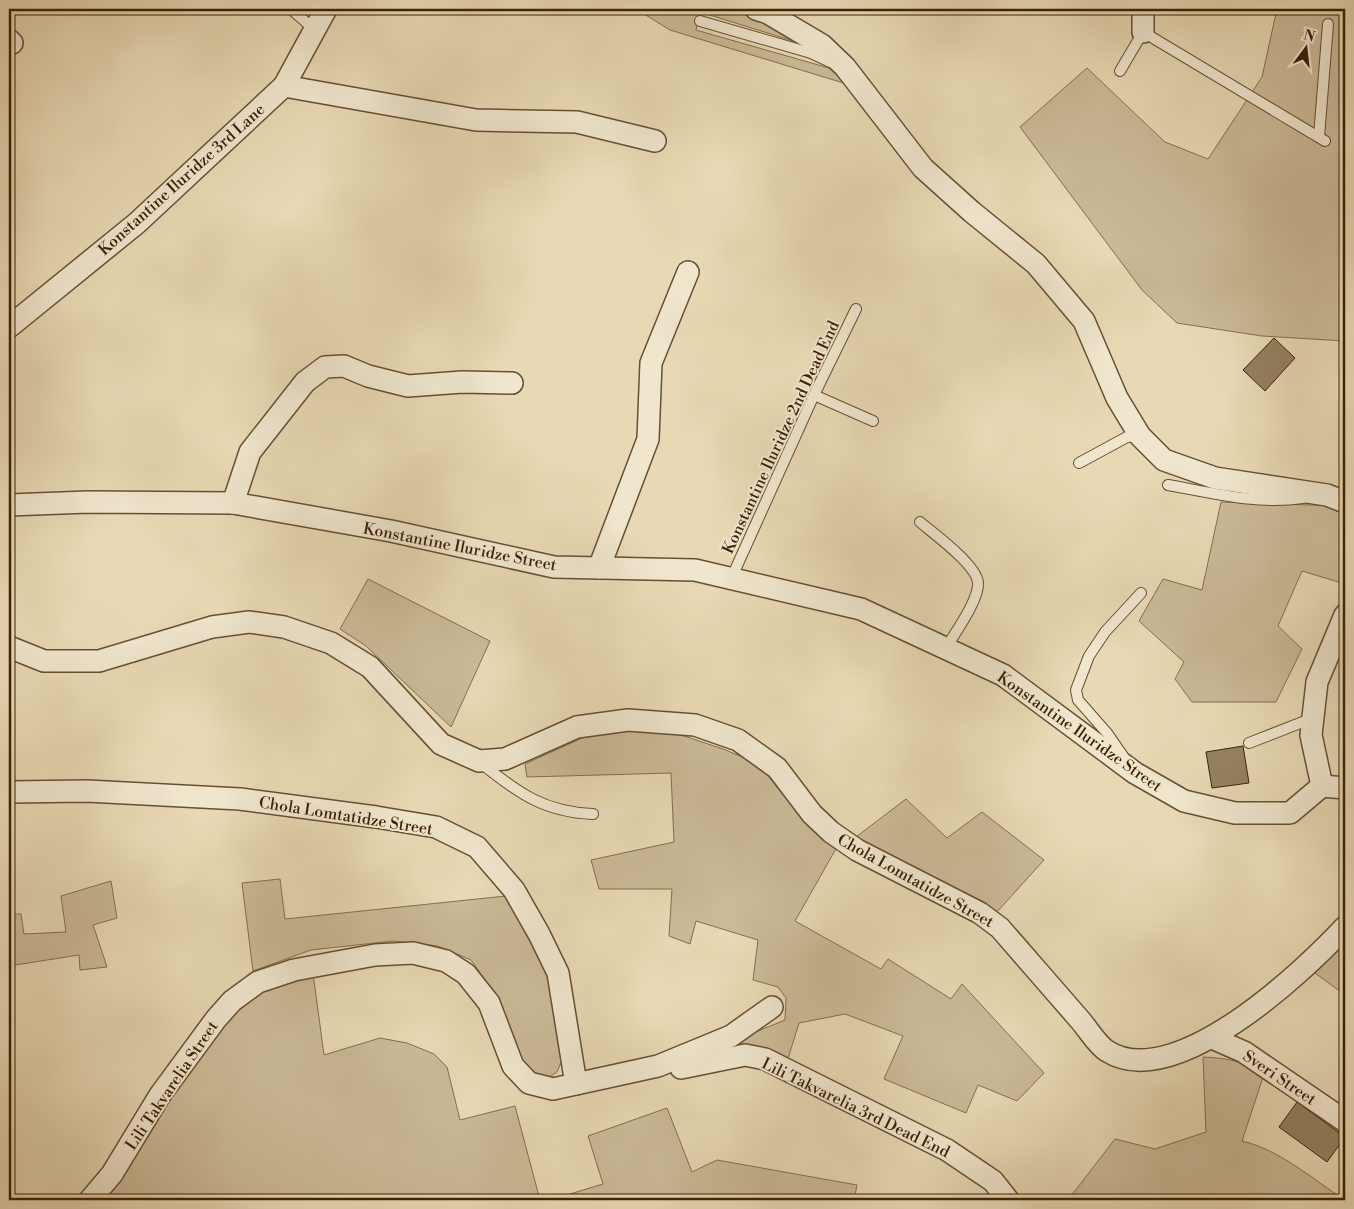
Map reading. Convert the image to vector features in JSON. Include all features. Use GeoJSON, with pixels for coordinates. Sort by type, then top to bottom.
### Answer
{"type":"FeatureCollection","features":[{"type":"Feature","properties":{"kind":"street","name":"Konstantine Iluridze 3rd Lane"},"geometry":{"type":"LineString","coordinates":[[9,327],[137,223],[284,86],[326,9]]}},
{"type":"Feature","properties":{"kind":"street"},"geometry":{"type":"LineString","coordinates":[[756,9],[768,13],[822,45],[854,78],[923,168],[972,212],[1036,264],[1084,321],[1117,398],[1140,436],[1164,460],[1215,478],[1336,498]]}},
{"type":"Feature","properties":{"kind":"street"},"geometry":{"type":"LineString","coordinates":[[1143,9],[1143,32]]}},
{"type":"Feature","properties":{"kind":"street"},"geometry":{"type":"LineString","coordinates":[[284,86],[476,120],[577,122],[655,141]]}},
{"type":"Feature","properties":{"kind":"street"},"geometry":{"type":"LineString","coordinates":[[599,568],[648,439],[650,363],[688,272]]}},
{"type":"Feature","properties":{"kind":"street"},"geometry":{"type":"LineString","coordinates":[[233,503],[250,452],[304,382],[325,367],[344,366],[368,376],[408,386],[462,382],[512,382]]}},
{"type":"Feature","properties":{"kind":"street","name":"Konstantine Iluridze Street"},"geometry":{"type":"LineString","coordinates":[[9,505],[88,502],[233,503],[391,531],[554,567],[695,570],[861,609],[946,648],[1003,675],[1135,773],[1184,801],[1235,813],[1290,813],[1322,786]]}},
{"type":"Feature","properties":{"kind":"street"},"geometry":{"type":"LineString","coordinates":[[1345,615],[1317,682],[1311,735],[1322,786],[1345,788]]}},
{"type":"Feature","properties":{"kind":"street","name":"Chola Lomtatidze Street"},"geometry":{"type":"LineString","coordinates":[[9,647],[44,661],[99,661],[212,627],[249,622],[284,627],[331,643],[370,667],[441,744],[479,761],[505,759],[578,727],[628,720],[695,725],[738,740],[777,768],[812,814],[831,832],[857,850],[980,913],[1000,928],[1106,1051],[1132,1061],[1164,1058],[1212,1038],[1234,1023],[1319,955],[1345,927]]}},
{"type":"Feature","properties":{"kind":"street","name":"Chola Lomtatidze Street"},"geometry":{"type":"LineString","coordinates":[[9,792],[87,791],[240,799],[436,827],[477,847],[514,890],[558,973],[576,1084]]}},
{"type":"Feature","properties":{"kind":"street","name":"Lili Takvarelia Street"},"geometry":{"type":"LineString","coordinates":[[90,1200],[112,1174],[160,1095],[216,1018],[232,1001],[258,982],[294,970],[375,955],[413,953],[446,961],[466,974],[489,1003],[513,1066],[529,1083],[553,1089],[658,1066],[731,1036],[772,1008]]}},
{"type":"Feature","properties":{"kind":"street","name":"Sveri Street"},"geometry":{"type":"LineString","coordinates":[[1212,1038],[1244,1052],[1345,1121]]}},
{"type":"Feature","properties":{"kind":"street","name":"Lili Takvarelia 3rd Dead End"},"geometry":{"type":"LineString","coordinates":[[658,1066],[673,1069],[745,1055],[764,1059],[947,1150],[993,1181],[1008,1200]]}},
{"type":"Feature","properties":{"kind":"lane"},"geometry":{"type":"LineString","coordinates":[[291,9],[315,30]]}},
{"type":"Feature","properties":{"kind":"lane"},"geometry":{"type":"LineString","coordinates":[[700,21],[811,53],[854,78]]}},
{"type":"Feature","properties":{"kind":"lane"},"geometry":{"type":"LineString","coordinates":[[1120,71],[1143,32],[1322,139],[1328,24]]}},
{"type":"Feature","properties":{"kind":"lane","name":"Konstantine Iluridze 2nd Dead End"},"geometry":{"type":"LineString","coordinates":[[731,579],[814,395],[856,309]]}},
{"type":"Feature","properties":{"kind":"lane"},"geometry":{"type":"LineString","coordinates":[[814,395],[873,421]]}},
{"type":"Feature","properties":{"kind":"lane"},"geometry":{"type":"LineString","coordinates":[[1079,463],[1127,437],[1140,436]]}},
{"type":"Feature","properties":{"kind":"lane"},"geometry":{"type":"LineString","coordinates":[[1168,486],[1243,498],[1284,501],[1336,498]]}},
{"type":"Feature","properties":{"kind":"lane"},"geometry":{"type":"LineString","coordinates":[[920,522],[966,562],[976,575],[978,583],[970,606],[946,648]]}},
{"type":"Feature","properties":{"kind":"lane"},"geometry":{"type":"LineString","coordinates":[[1135,773],[1107,733],[1078,700],[1076,690],[1089,656],[1105,632],[1141,593]]}},
{"type":"Feature","properties":{"kind":"lane"},"geometry":{"type":"LineString","coordinates":[[1249,743],[1313,718]]}},
{"type":"Feature","properties":{"kind":"lane"},"geometry":{"type":"LineString","coordinates":[[479,761],[515,791],[548,806],[593,814]]}},
{"type":"Feature","properties":{"kind":"shaded area"},"geometry":{"type":"Polygon","coordinates":[[[636,9],[728,9],[767,20],[803,44],[700,12],[696,30],[829,68],[850,85],[670,30],[636,9]]]}},
{"type":"Feature","properties":{"kind":"shaded area"},"geometry":{"type":"Polygon","coordinates":[[[1277,9],[1345,9],[1345,341],[1262,336],[1177,323],[1142,290],[1020,127],[1087,68],[1165,142],[1208,159],[1262,77],[1277,9]]]}},
{"type":"Feature","properties":{"kind":"shaded area"},"geometry":{"type":"Polygon","coordinates":[[[1221,502],[1341,506],[1345,508],[1345,584],[1302,571],[1278,626],[1302,649],[1276,702],[1192,702],[1175,679],[1184,662],[1139,621],[1163,579],[1202,590],[1221,502]]]}},
{"type":"Feature","properties":{"kind":"shaded area"},"geometry":{"type":"Polygon","coordinates":[[[368,579],[490,641],[451,727],[366,646],[340,629],[368,579]]]}},
{"type":"Feature","properties":{"kind":"shaded area"},"geometry":{"type":"Polygon","coordinates":[[[624,728],[675,733],[757,763],[803,818],[837,847],[795,921],[881,969],[888,959],[951,999],[962,984],[1044,1073],[1017,1101],[978,1085],[966,1113],[884,1079],[903,1036],[845,1014],[799,1023],[787,1062],[694,1057],[785,1020],[786,998],[778,987],[753,980],[758,940],[696,921],[690,944],[669,936],[672,889],[599,889],[591,860],[674,842],[671,773],[527,777],[525,764],[582,738],[624,728]]]}},
{"type":"Feature","properties":{"kind":"shaded area"},"geometry":{"type":"Polygon","coordinates":[[[906,799],[947,838],[982,812],[1044,860],[996,913],[856,837],[906,799]]]}},
{"type":"Feature","properties":{"kind":"shaded area"},"geometry":{"type":"Polygon","coordinates":[[[280,879],[285,919],[506,896],[548,970],[563,1058],[557,1072],[548,1078],[535,1078],[523,1068],[497,997],[471,960],[438,946],[393,941],[311,950],[253,971],[242,883],[280,879]]]}},
{"type":"Feature","properties":{"kind":"shaded area"},"geometry":{"type":"Polygon","coordinates":[[[111,881],[117,918],[93,925],[107,967],[80,970],[79,955],[9,966],[9,914],[21,914],[24,934],[66,932],[61,896],[111,881]]]}},
{"type":"Feature","properties":{"kind":"shaded area"},"geometry":{"type":"Polygon","coordinates":[[[1345,942],[1345,995],[1315,973],[1345,942]]]}},
{"type":"Feature","properties":{"kind":"shaded area"},"geometry":{"type":"Polygon","coordinates":[[[313,973],[324,1055],[380,1038],[407,1043],[434,1054],[447,1067],[460,1120],[515,1106],[540,1200],[106,1200],[114,1180],[168,1092],[234,1009],[270,985],[313,973]]]}},
{"type":"Feature","properties":{"kind":"shaded area"},"geometry":{"type":"Polygon","coordinates":[[[1203,1057],[1235,1061],[1250,1066],[1264,1074],[1242,1141],[1256,1145],[1283,1158],[1345,1200],[1068,1200],[1115,1139],[1155,1149],[1206,1132],[1203,1057]]]}},
{"type":"Feature","properties":{"kind":"shaded area"},"geometry":{"type":"Polygon","coordinates":[[[667,1108],[692,1172],[717,1160],[857,1185],[854,1200],[550,1200],[603,1184],[588,1136],[667,1108]]]}},
{"type":"Feature","properties":{"kind":"building"},"geometry":{"type":"Polygon","coordinates":[[[1274,338],[1295,358],[1265,391],[1243,370],[1274,338]]]}},
{"type":"Feature","properties":{"kind":"building"},"geometry":{"type":"Polygon","coordinates":[[[1243,746],[1249,783],[1212,788],[1206,752],[1243,746]]]}},
{"type":"Feature","properties":{"kind":"building"},"geometry":{"type":"Polygon","coordinates":[[[1297,1102],[1345,1137],[1327,1162],[1279,1127],[1297,1102]]]}}]}
